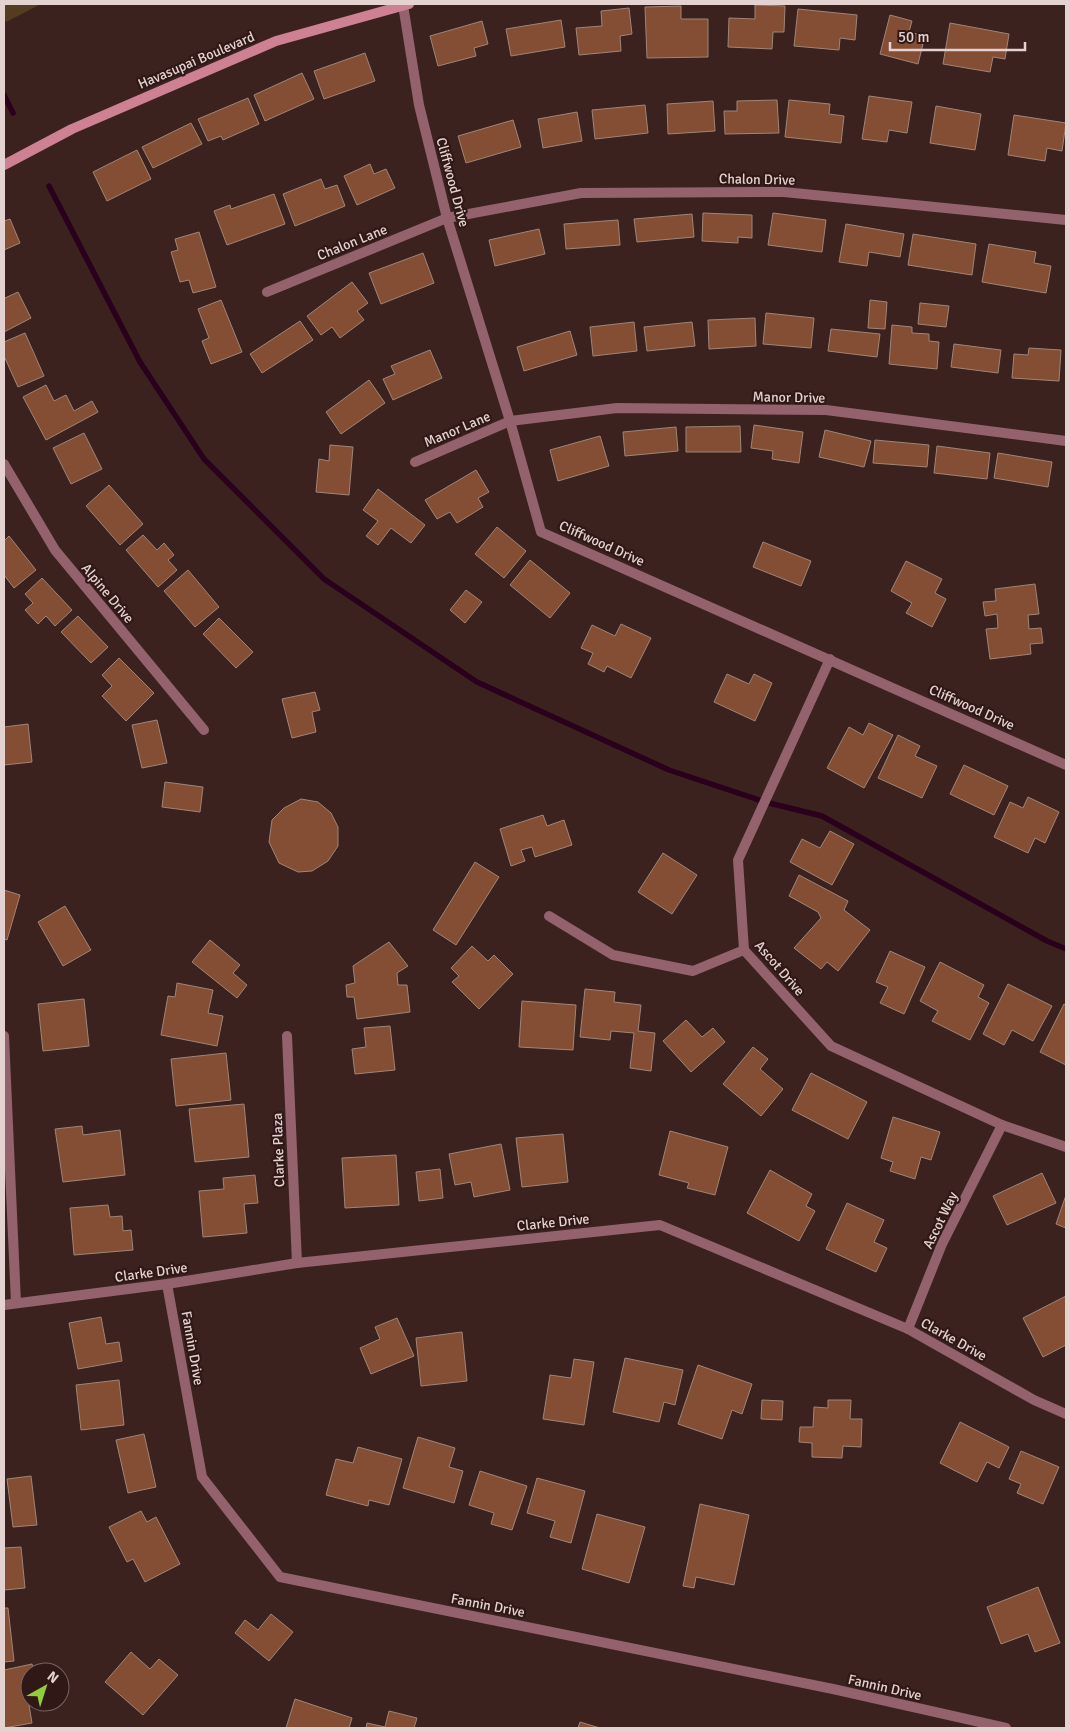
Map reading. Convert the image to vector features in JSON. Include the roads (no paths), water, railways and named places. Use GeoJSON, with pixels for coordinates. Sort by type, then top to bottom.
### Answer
{"type":"FeatureCollection","features":[{"type":"Feature","properties":{"kind":"street","name":"Havasupai Boulevard"},"geometry":{"type":"LineString","coordinates":[[4,165],[72,129],[276,41],[406,4]]}},
{"type":"Feature","properties":{"kind":"street","name":"Cliffwood Drive"},"geometry":{"type":"LineString","coordinates":[[406,4],[419,105],[447,218],[510,421],[541,532],[1066,765]]}},
{"type":"Feature","properties":{"kind":"street","name":"Chalon Drive"},"geometry":{"type":"LineString","coordinates":[[447,218],[581,192],[784,192],[1066,220]]}},
{"type":"Feature","properties":{"kind":"street","name":"Chalon Lane"},"geometry":{"type":"LineString","coordinates":[[267,292],[447,218]]}},
{"type":"Feature","properties":{"kind":"street","name":"Manor Drive"},"geometry":{"type":"LineString","coordinates":[[510,421],[617,408],[826,410],[1066,441]]}},
{"type":"Feature","properties":{"kind":"street","name":"Manor Lane"},"geometry":{"type":"LineString","coordinates":[[415,462],[510,421]]}},
{"type":"Feature","properties":{"kind":"street","name":"Alpine Drive"},"geometry":{"type":"LineString","coordinates":[[4,464],[55,550],[204,730]]}},
{"type":"Feature","properties":{"kind":"street","name":"Ascot Drive"},"geometry":{"type":"LineString","coordinates":[[830,659],[738,860],[744,950],[831,1046],[1002,1125],[1066,1147]]}},
{"type":"Feature","properties":{"kind":"street"},"geometry":{"type":"LineString","coordinates":[[549,916],[613,955],[693,971],[744,950]]}},
{"type":"Feature","properties":{"kind":"street"},"geometry":{"type":"LineString","coordinates":[[4,1036],[16,1303]]}},
{"type":"Feature","properties":{"kind":"street","name":"Clarke Plaza"},"geometry":{"type":"LineString","coordinates":[[287,1036],[296,1263]]}},
{"type":"Feature","properties":{"kind":"street","name":"Ascot Way"},"geometry":{"type":"LineString","coordinates":[[908,1329],[942,1244],[1002,1125]]}},
{"type":"Feature","properties":{"kind":"street","name":"Clarke Drive"},"geometry":{"type":"LineString","coordinates":[[4,1305],[167,1284],[296,1263],[660,1225],[908,1329],[1034,1400],[1066,1414]]}},
{"type":"Feature","properties":{"kind":"street","name":"Fannin Drive"},"geometry":{"type":"LineString","coordinates":[[167,1284],[202,1477],[280,1577],[833,1689],[1006,1728]]}},
{"type":"Feature","properties":{"kind":"waterway"},"geometry":{"type":"LineString","coordinates":[[4,95],[13,113]]}},
{"type":"Feature","properties":{"kind":"waterway"},"geometry":{"type":"LineString","coordinates":[[49,186],[140,362],[204,459],[324,579],[477,682],[669,770],[765,802],[822,816],[1047,941],[1066,949]]}}]}
